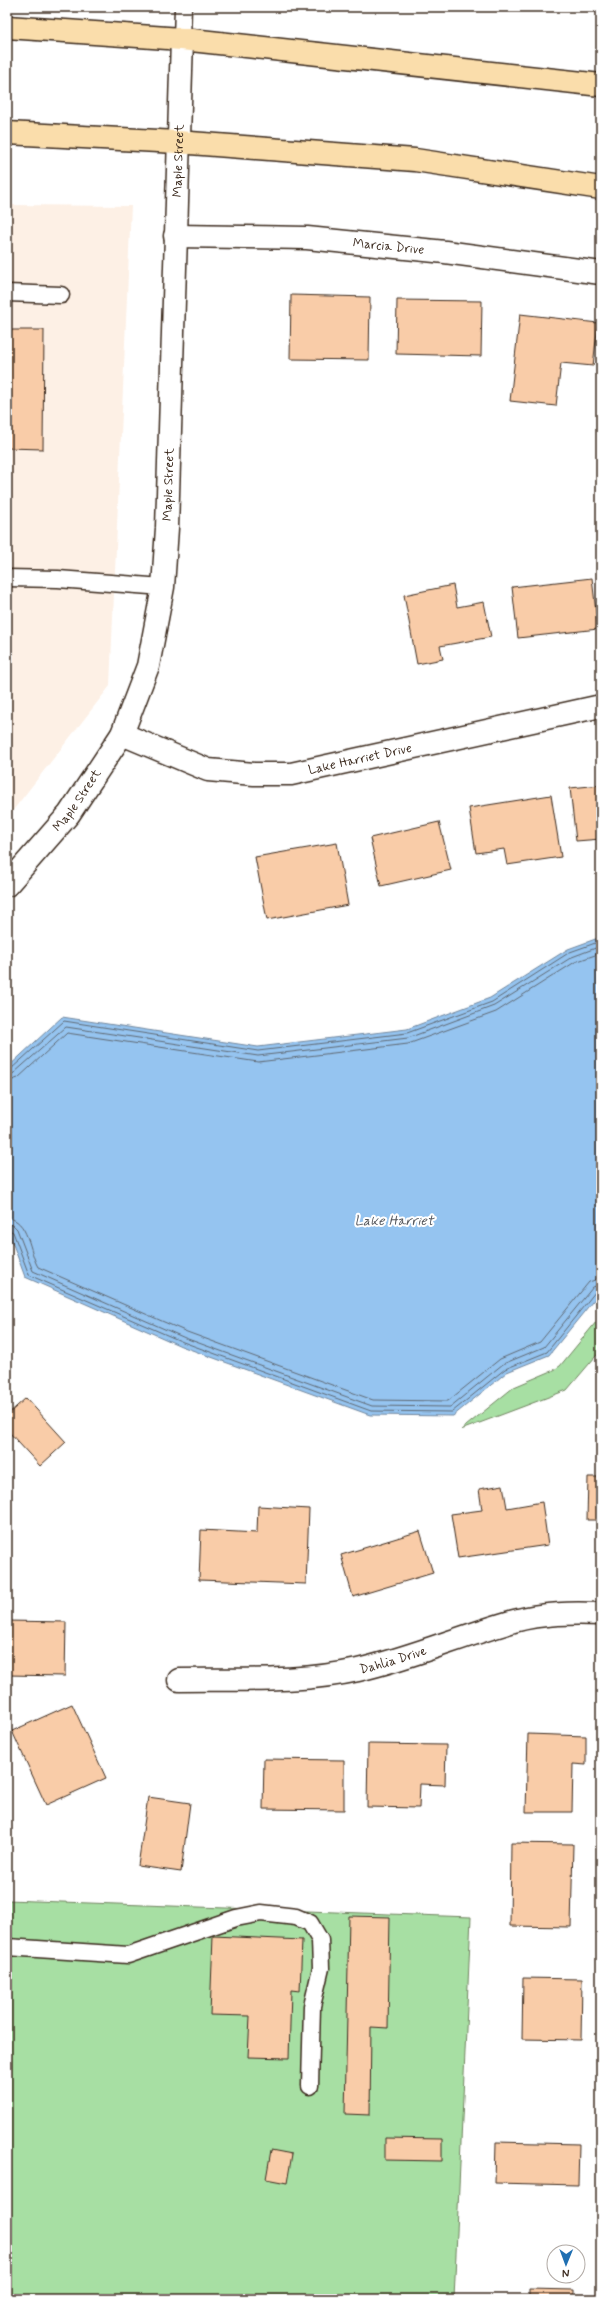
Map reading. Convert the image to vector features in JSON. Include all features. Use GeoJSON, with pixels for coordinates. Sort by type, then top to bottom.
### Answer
{"type":"FeatureCollection","features":[{"type":"Feature","properties":{"kind":"main road"},"geometry":{"type":"LineString","coordinates":[[7,27],[182,39],[601,85]]}},
{"type":"Feature","properties":{"kind":"main road"},"geometry":{"type":"LineString","coordinates":[[7,133],[177,142],[415,160],[601,188]]}},
{"type":"Feature","properties":{"kind":"street","name":"Maple Street"},"geometry":{"type":"LineString","coordinates":[[7,885],[69,814],[122,734],[148,666],[163,587],[167,528],[177,142],[182,39]]}},
{"type":"Feature","properties":{"kind":"street","name":"Marcia Drive"},"geometry":{"type":"LineString","coordinates":[[175,236],[307,238],[445,252],[601,273]]}},
{"type":"Feature","properties":{"kind":"street","name":"Lake Harriet Drive"},"geometry":{"type":"LineString","coordinates":[[122,734],[208,770],[254,774],[291,774],[601,706]]}},
{"type":"Feature","properties":{"kind":"street","name":"Dahlia Drive"},"geometry":{"type":"LineString","coordinates":[[179,1680],[305,1677],[356,1670],[413,1656],[514,1621],[559,1613],[601,1614]]}},
{"type":"Feature","properties":{"kind":"lane"},"geometry":{"type":"LineString","coordinates":[[182,39],[183,7]]}},
{"type":"Feature","properties":{"kind":"lane"},"geometry":{"type":"LineString","coordinates":[[7,293],[61,294]]}},
{"type":"Feature","properties":{"kind":"lane"},"geometry":{"type":"LineString","coordinates":[[7,578],[58,579],[163,587]]}},
{"type":"Feature","properties":{"kind":"lane"},"geometry":{"type":"LineString","coordinates":[[7,1947],[128,1955],[236,1918],[261,1913],[296,1917],[310,1923],[320,1940],[321,1968],[312,2006],[310,2086]]}},
{"type":"Feature","properties":{"kind":"shaded area"},"geometry":{"type":"Polygon","coordinates":[[[7,205],[131,206],[110,686],[7,818],[7,205]]]}},
{"type":"Feature","properties":{"kind":"green space"},"geometry":{"type":"Polygon","coordinates":[[[601,1316],[601,1350],[567,1390],[461,1430],[514,1387],[560,1366],[601,1316]]]}},
{"type":"Feature","properties":{"kind":"green space"},"geometry":{"type":"Polygon","coordinates":[[[7,1900],[471,1917],[454,2299],[7,2299],[7,1900]]]}},
{"type":"Feature","properties":{"kind":"water","name":"Lake Harriet"},"geometry":{"type":"Polygon","coordinates":[[[601,937],[601,1291],[549,1355],[507,1372],[453,1416],[370,1415],[181,1346],[25,1277],[7,1228],[7,1068],[62,1017],[258,1047],[407,1029],[490,998],[568,949],[601,937]]]}},
{"type":"Feature","properties":{"kind":"building"},"geometry":{"type":"Polygon","coordinates":[[[291,295],[370,297],[369,360],[290,359],[291,295]]]}},
{"type":"Feature","properties":{"kind":"building"},"geometry":{"type":"Polygon","coordinates":[[[397,300],[482,301],[481,356],[396,354],[397,300]]]}},
{"type":"Feature","properties":{"kind":"building"},"geometry":{"type":"Polygon","coordinates":[[[520,314],[598,323],[593,366],[561,363],[556,406],[510,401],[520,314]]]}},
{"type":"Feature","properties":{"kind":"building"},"geometry":{"type":"Polygon","coordinates":[[[7,330],[44,330],[43,449],[7,448],[7,330]]]}},
{"type":"Feature","properties":{"kind":"building"},"geometry":{"type":"Polygon","coordinates":[[[592,578],[598,629],[518,638],[512,587],[592,578]]]}},
{"type":"Feature","properties":{"kind":"building"},"geometry":{"type":"Polygon","coordinates":[[[453,585],[457,607],[484,602],[491,637],[440,646],[443,659],[417,664],[404,595],[453,585]]]}},
{"type":"Feature","properties":{"kind":"building"},"geometry":{"type":"Polygon","coordinates":[[[601,785],[601,839],[576,841],[570,788],[601,785]]]}},
{"type":"Feature","properties":{"kind":"building"},"geometry":{"type":"Polygon","coordinates":[[[551,795],[561,857],[507,865],[504,849],[476,853],[469,808],[551,795]]]}},
{"type":"Feature","properties":{"kind":"building"},"geometry":{"type":"Polygon","coordinates":[[[439,822],[451,870],[381,886],[370,838],[439,822]]]}},
{"type":"Feature","properties":{"kind":"building"},"geometry":{"type":"Polygon","coordinates":[[[337,843],[348,905],[267,920],[255,857],[337,843]]]}},
{"type":"Feature","properties":{"kind":"building"},"geometry":{"type":"Polygon","coordinates":[[[26,1398],[66,1442],[40,1466],[7,1430],[7,1415],[26,1398]]]}},
{"type":"Feature","properties":{"kind":"building"},"geometry":{"type":"Polygon","coordinates":[[[588,1477],[601,1477],[601,1520],[587,1520],[588,1477]]]}},
{"type":"Feature","properties":{"kind":"building"},"geometry":{"type":"Polygon","coordinates":[[[503,1485],[507,1508],[542,1502],[548,1545],[458,1558],[451,1514],[482,1510],[479,1489],[503,1485]]]}},
{"type":"Feature","properties":{"kind":"building"},"geometry":{"type":"Polygon","coordinates":[[[258,1506],[309,1509],[306,1584],[199,1580],[201,1530],[257,1533],[258,1506]]]}},
{"type":"Feature","properties":{"kind":"building"},"geometry":{"type":"Polygon","coordinates":[[[420,1531],[433,1573],[353,1597],[341,1555],[420,1531]]]}},
{"type":"Feature","properties":{"kind":"building"},"geometry":{"type":"Polygon","coordinates":[[[7,1621],[66,1622],[65,1676],[7,1675],[7,1621]]]}},
{"type":"Feature","properties":{"kind":"building"},"geometry":{"type":"Polygon","coordinates":[[[72,1704],[106,1778],[46,1805],[12,1731],[72,1704]]]}},
{"type":"Feature","properties":{"kind":"building"},"geometry":{"type":"Polygon","coordinates":[[[528,1734],[586,1736],[586,1765],[573,1764],[572,1812],[526,1812],[528,1734]]]}},
{"type":"Feature","properties":{"kind":"building"},"geometry":{"type":"Polygon","coordinates":[[[368,1744],[446,1745],[445,1785],[420,1784],[419,1808],[367,1807],[368,1744]]]}},
{"type":"Feature","properties":{"kind":"building"},"geometry":{"type":"Polygon","coordinates":[[[264,1759],[344,1760],[344,1810],[263,1809],[264,1759]]]}},
{"type":"Feature","properties":{"kind":"building"},"geometry":{"type":"Polygon","coordinates":[[[148,1797],[190,1803],[181,1872],[138,1866],[148,1797]]]}},
{"type":"Feature","properties":{"kind":"building"},"geometry":{"type":"Polygon","coordinates":[[[511,1843],[573,1844],[571,1927],[510,1926],[511,1843]]]}},
{"type":"Feature","properties":{"kind":"building"},"geometry":{"type":"Polygon","coordinates":[[[349,1916],[390,1917],[388,2028],[371,2027],[370,2115],[345,2114],[349,1916]]]}},
{"type":"Feature","properties":{"kind":"building"},"geometry":{"type":"Polygon","coordinates":[[[213,1936],[302,1940],[300,1991],[291,1990],[289,2058],[248,2057],[250,2016],[210,2015],[213,1936]]]}},
{"type":"Feature","properties":{"kind":"building"},"geometry":{"type":"Polygon","coordinates":[[[523,1978],[582,1979],[581,2040],[522,2039],[523,1978]]]}},
{"type":"Feature","properties":{"kind":"building"},"geometry":{"type":"Polygon","coordinates":[[[385,2138],[442,2139],[442,2161],[385,2160],[385,2138]]]}},
{"type":"Feature","properties":{"kind":"building"},"geometry":{"type":"Polygon","coordinates":[[[496,2142],[579,2144],[578,2185],[495,2183],[496,2142]]]}},
{"type":"Feature","properties":{"kind":"building"},"geometry":{"type":"Polygon","coordinates":[[[271,2150],[292,2154],[287,2183],[266,2179],[271,2150]]]}},
{"type":"Feature","properties":{"kind":"building"},"geometry":{"type":"Polygon","coordinates":[[[529,2289],[574,2290],[574,2299],[529,2299],[529,2289]]]}}]}
